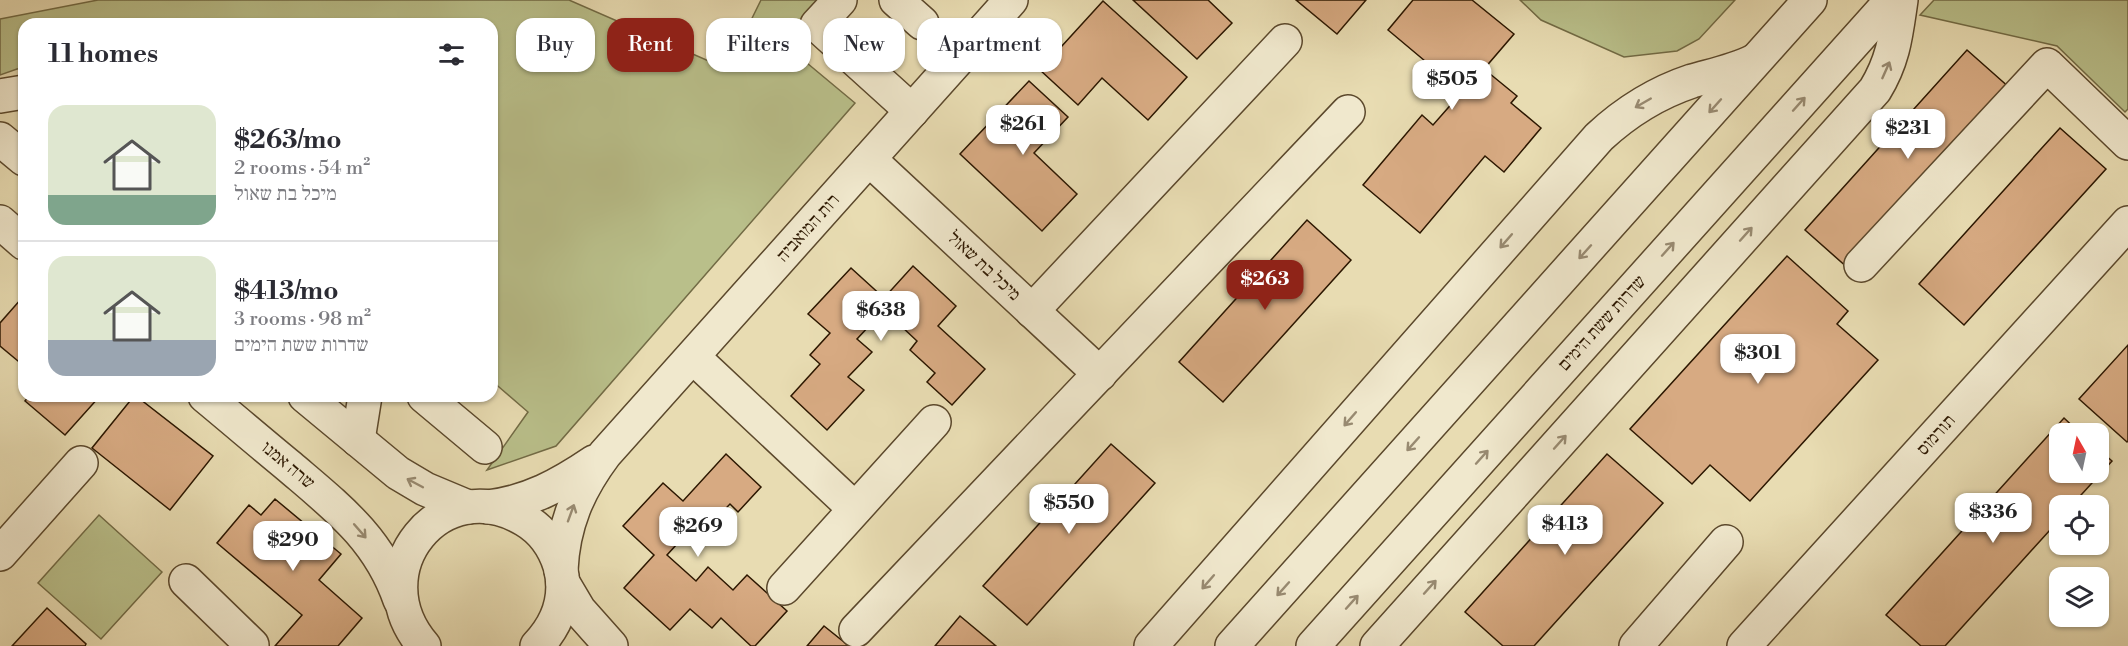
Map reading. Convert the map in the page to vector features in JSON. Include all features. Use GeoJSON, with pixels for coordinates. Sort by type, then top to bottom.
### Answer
{"type":"FeatureCollection","features":[{"type":"Feature","properties":{"kind":"street"},"geometry":{"type":"LineString","coordinates":[[840,0],[817,25],[912,111]]}},
{"type":"Feature","properties":{"kind":"street"},"geometry":{"type":"LineString","coordinates":[[896,0],[917,19]]}},
{"type":"Feature","properties":{"kind":"street","name":"רות המואביה"},"geometry":{"type":"LineString","coordinates":[[537,646],[554,625],[563,594],[564,533],[572,510],[582,487],[605,454],[1011,0]]}},
{"type":"Feature","properties":{"kind":"street"},"geometry":{"type":"LineString","coordinates":[[1232,646],[1810,0]]}},
{"type":"Feature","properties":{"kind":"street","name":"שדרות ששת הימים"},"geometry":{"type":"LineString","coordinates":[[1313,646],[1892,0]]}},
{"type":"Feature","properties":{"kind":"street"},"geometry":{"type":"LineString","coordinates":[[1377,646],[1875,90],[1887,69],[1894,48],[1901,0]]}},
{"type":"Feature","properties":{"kind":"street"},"geometry":{"type":"LineString","coordinates":[[1032,310],[1285,41]]}},
{"type":"Feature","properties":{"kind":"street"},"geometry":{"type":"LineString","coordinates":[[1151,646],[1599,137],[1620,118],[1651,98],[1683,84],[1756,60]]}},
{"type":"Feature","properties":{"kind":"street"},"geometry":{"type":"LineString","coordinates":[[1861,265],[2047,65],[2128,142]]}},
{"type":"Feature","properties":{"kind":"street"},"geometry":{"type":"LineString","coordinates":[[0,96],[18,93]]}},
{"type":"Feature","properties":{"kind":"street"},"geometry":{"type":"LineString","coordinates":[[856,630],[1348,112]]}},
{"type":"Feature","properties":{"kind":"street"},"geometry":{"type":"LineString","coordinates":[[0,139],[18,154]]}},
{"type":"Feature","properties":{"kind":"street","name":"מיכל בת שאול"},"geometry":{"type":"LineString","coordinates":[[869,159],[1100,374]]}},
{"type":"Feature","properties":{"kind":"street"},"geometry":{"type":"LineString","coordinates":[[0,222],[18,238]]}},
{"type":"Feature","properties":{"kind":"street","name":"תורמוס"},"geometry":{"type":"LineString","coordinates":[[1744,646],[2128,224]]}},
{"type":"Feature","properties":{"kind":"street"},"geometry":{"type":"LineString","coordinates":[[693,357],[855,509]]}},
{"type":"Feature","properties":{"kind":"street","name":"שרה אמנו"},"geometry":{"type":"LineString","coordinates":[[213,402],[348,517],[375,550],[392,576],[409,626],[424,646]]}},
{"type":"Feature","properties":{"kind":"street"},"geometry":{"type":"LineString","coordinates":[[312,402],[407,479],[478,507],[507,511],[539,530],[554,550],[562,576],[579,610],[611,646]]}},
{"type":"Feature","properties":{"kind":"street"},"geometry":{"type":"LineString","coordinates":[[358,440],[364,402]]}},
{"type":"Feature","properties":{"kind":"street"},"geometry":{"type":"LineString","coordinates":[[431,402],[485,447]]}},
{"type":"Feature","properties":{"kind":"street"},"geometry":{"type":"LineString","coordinates":[[784,588],[934,422]]}},
{"type":"Feature","properties":{"kind":"street","name":"רות המואביה"},"geometry":{"type":"LineString","coordinates":[[402,607],[401,575],[404,562],[415,540],[433,522],[455,511],[516,503],[541,494],[563,483],[605,454]]}},
{"type":"Feature","properties":{"kind":"street"},"geometry":{"type":"LineString","coordinates":[[0,554],[81,463]]}},
{"type":"Feature","properties":{"kind":"street"},"geometry":{"type":"LineString","coordinates":[[1636,646],[1726,542]]}},
{"type":"Feature","properties":{"kind":"street"},"geometry":{"type":"LineString","coordinates":[[186,581],[251,646]]}},
{"type":"Feature","properties":{"kind":"street"},"geometry":{"type":"LineString","coordinates":[[397,646],[402,607]]}},
{"type":"Feature","properties":{"kind":"green space"},"geometry":{"type":"Polygon","coordinates":[[[98,0],[569,0],[610,18],[607,18],[607,72],[694,72],[694,55],[706,60],[706,72],[811,72],[811,66],[855,103],[556,446],[487,470],[528,412],[498,386],[498,18],[18,18],[18,69],[0,75],[0,19],[98,0]]]}},
{"type":"Feature","properties":{"kind":"green space"},"geometry":{"type":"Polygon","coordinates":[[[761,0],[819,0],[812,9],[810,18],[752,18],[761,0]]]}},
{"type":"Feature","properties":{"kind":"green space"},"geometry":{"type":"Polygon","coordinates":[[[1520,0],[1735,0],[1699,39],[1677,51],[1624,57],[1541,20],[1520,0]]]}},
{"type":"Feature","properties":{"kind":"green space"},"geometry":{"type":"Polygon","coordinates":[[[1934,0],[2128,0],[2128,109],[2125,112],[2057,46],[1920,15],[1934,0]]]}},
{"type":"Feature","properties":{"kind":"green space"},"geometry":{"type":"Polygon","coordinates":[[[99,515],[162,572],[101,639],[38,583],[99,515]]]}},
{"type":"Feature","properties":{"kind":"building"},"geometry":{"type":"Polygon","coordinates":[[[1133,0],[1208,0],[1232,23],[1197,59],[1133,0]]]}},
{"type":"Feature","properties":{"kind":"building"},"geometry":{"type":"Polygon","coordinates":[[[1296,0],[1366,0],[1337,34],[1296,0]]]}},
{"type":"Feature","properties":{"kind":"building"},"geometry":{"type":"Polygon","coordinates":[[[1413,0],[1472,0],[1514,34],[1484,69],[1517,96],[1511,103],[1541,128],[1504,172],[1485,156],[1420,233],[1363,185],[1422,115],[1433,125],[1462,92],[1388,30],[1413,0]]]}},
{"type":"Feature","properties":{"kind":"building"},"geometry":{"type":"Polygon","coordinates":[[[1103,1],[1187,77],[1148,120],[1102,78],[1078,105],[1042,72],[1062,72],[1062,46],[1103,1]]]}},
{"type":"Feature","properties":{"kind":"building"},"geometry":{"type":"Polygon","coordinates":[[[1967,50],[2011,89],[1849,269],[1805,230],[1967,50]]]}},
{"type":"Feature","properties":{"kind":"building"},"geometry":{"type":"Polygon","coordinates":[[[1029,81],[1068,117],[1034,153],[1077,194],[1042,231],[960,154],[1029,81]]]}},
{"type":"Feature","properties":{"kind":"building"},"geometry":{"type":"Polygon","coordinates":[[[2060,128],[2106,169],[1964,325],[1919,284],[2060,128]]]}},
{"type":"Feature","properties":{"kind":"building"},"geometry":{"type":"Polygon","coordinates":[[[1307,220],[1351,260],[1223,402],[1179,362],[1307,220]]]}},
{"type":"Feature","properties":{"kind":"building"},"geometry":{"type":"Polygon","coordinates":[[[1787,256],[1848,311],[1837,324],[1878,360],[1750,501],[1710,465],[1692,484],[1630,429],[1787,256]]]}},
{"type":"Feature","properties":{"kind":"building"},"geometry":{"type":"Polygon","coordinates":[[[913,266],[956,306],[938,326],[985,369],[952,405],[927,382],[935,373],[910,350],[917,341],[884,310],[857,339],[872,352],[848,377],[864,390],[827,430],[791,396],[820,364],[810,355],[830,333],[808,314],[851,268],[884,298],[913,266]]]}},
{"type":"Feature","properties":{"kind":"building"},"geometry":{"type":"Polygon","coordinates":[[[18,302],[18,361],[0,346],[0,323],[18,302]]]}},
{"type":"Feature","properties":{"kind":"building"},"geometry":{"type":"Polygon","coordinates":[[[2128,345],[2128,441],[2079,399],[2128,345]]]}},
{"type":"Feature","properties":{"kind":"building"},"geometry":{"type":"Polygon","coordinates":[[[26,402],[95,402],[65,435],[26,402]]]}},
{"type":"Feature","properties":{"kind":"building"},"geometry":{"type":"Polygon","coordinates":[[[129,402],[144,402],[213,456],[170,510],[92,448],[129,402]]]}},
{"type":"Feature","properties":{"kind":"building"},"geometry":{"type":"Polygon","coordinates":[[[2064,418],[2069,423],[2059,423],[2064,418]]]}},
{"type":"Feature","properties":{"kind":"building"},"geometry":{"type":"Polygon","coordinates":[[[2049,435],[2049,483],[2092,483],[2081,495],[2049,495],[2049,531],[1945,646],[1921,646],[1886,615],[2049,435]]]}},
{"type":"Feature","properties":{"kind":"building"},"geometry":{"type":"Polygon","coordinates":[[[1111,444],[1155,483],[1027,625],[983,586],[1111,444]]]}},
{"type":"Feature","properties":{"kind":"building"},"geometry":{"type":"Polygon","coordinates":[[[726,454],[761,487],[738,512],[730,504],[706,529],[698,521],[667,555],[696,581],[708,567],[733,590],[747,575],[787,611],[755,646],[751,646],[721,618],[712,628],[690,609],[670,630],[624,588],[654,555],[623,526],[663,483],[683,501],[726,454]]]}},
{"type":"Feature","properties":{"kind":"building"},"geometry":{"type":"Polygon","coordinates":[[[1607,454],[1663,503],[1534,646],[1503,646],[1465,612],[1607,454]]]}},
{"type":"Feature","properties":{"kind":"building"},"geometry":{"type":"Polygon","coordinates":[[[275,499],[341,554],[319,580],[362,618],[338,646],[275,646],[302,615],[217,543],[249,505],[261,515],[275,499]]]}},
{"type":"Feature","properties":{"kind":"building"},"geometry":{"type":"Polygon","coordinates":[[[47,608],[86,644],[85,646],[12,646],[47,608]]]}},
{"type":"Feature","properties":{"kind":"building"},"geometry":{"type":"Polygon","coordinates":[[[960,616],[996,646],[935,646],[960,616]]]}},
{"type":"Feature","properties":{"kind":"building"},"geometry":{"type":"Polygon","coordinates":[[[824,626],[849,646],[807,646],[824,626]]]}}]}
